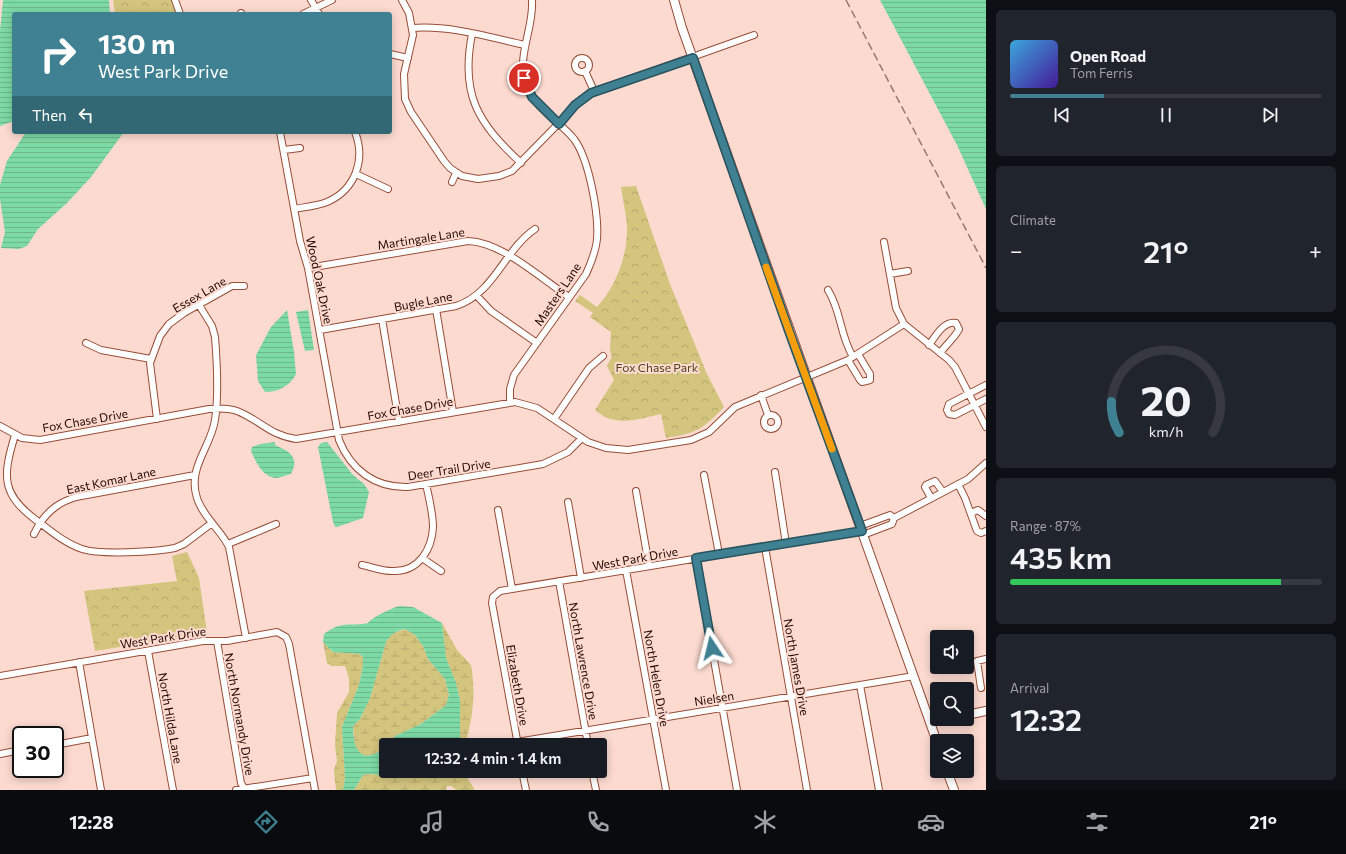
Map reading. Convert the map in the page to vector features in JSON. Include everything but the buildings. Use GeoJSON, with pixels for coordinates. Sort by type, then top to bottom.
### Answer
{"type":"FeatureCollection","features":[{"type":"Feature","properties":{"kind":"main road"},"geometry":{"type":"LineString","coordinates":[[674,0],[682,28],[790,334],[930,721]]}},
{"type":"Feature","properties":{"kind":"main road"},"geometry":{"type":"LineString","coordinates":[[974,714],[986,711]]}},
{"type":"Feature","properties":{"kind":"main road"},"geometry":{"type":"LineString","coordinates":[[950,778],[954,790]]}},
{"type":"Feature","properties":{"kind":"street"},"geometry":{"type":"LineString","coordinates":[[175,0],[179,12]]}},
{"type":"Feature","properties":{"kind":"street"},"geometry":{"type":"LineString","coordinates":[[311,0],[318,12]]}},
{"type":"Feature","properties":{"kind":"street"},"geometry":{"type":"LineString","coordinates":[[307,12],[332,0]]}},
{"type":"Feature","properties":{"kind":"street"},"geometry":{"type":"LineString","coordinates":[[402,0],[409,13],[413,35],[403,82],[408,106],[444,160],[456,173],[470,179],[506,174],[521,163],[559,124],[575,105],[594,91],[693,58],[754,35]]}},
{"type":"Feature","properties":{"kind":"street","name":"Masters Lane"},"geometry":{"type":"LineString","coordinates":[[510,402],[510,389],[514,375],[569,297],[591,262],[597,240],[597,229],[586,163],[575,140],[537,102],[527,88],[523,68],[532,0]]}},
{"type":"Feature","properties":{"kind":"street"},"geometry":{"type":"LineString","coordinates":[[412,28],[442,28],[525,45]]}},
{"type":"Feature","properties":{"kind":"street"},"geometry":{"type":"LineString","coordinates":[[472,34],[469,48],[468,71],[475,104],[491,132],[521,163]]}},
{"type":"Feature","properties":{"kind":"street"},"geometry":{"type":"LineString","coordinates":[[392,54],[408,58]]}},
{"type":"Feature","properties":{"kind":"street"},"geometry":{"type":"LineString","coordinates":[[585,71],[594,91]]}},
{"type":"Feature","properties":{"kind":"street","name":"Wood Oak Drive"},"geometry":{"type":"LineString","coordinates":[[280,134],[300,241],[308,268],[320,330],[338,432]]}},
{"type":"Feature","properties":{"kind":"street"},"geometry":{"type":"LineString","coordinates":[[294,209],[318,205],[334,198],[347,188],[356,174],[360,156],[355,134]]}},
{"type":"Feature","properties":{"kind":"street"},"geometry":{"type":"LineString","coordinates":[[284,150],[300,148]]}},
{"type":"Feature","properties":{"kind":"street"},"geometry":{"type":"LineString","coordinates":[[452,182],[456,173]]}},
{"type":"Feature","properties":{"kind":"street"},"geometry":{"type":"LineString","coordinates":[[356,174],[388,188]]}},
{"type":"Feature","properties":{"kind":"street","name":"Bugle Lane"},"geometry":{"type":"LineString","coordinates":[[320,330],[463,304],[477,296],[486,287],[525,235],[535,229]]}},
{"type":"Feature","properties":{"kind":"street","name":"Martingale Lane"},"geometry":{"type":"LineString","coordinates":[[308,268],[468,241],[493,246],[569,297]]}},
{"type":"Feature","properties":{"kind":"street"},"geometry":{"type":"LineString","coordinates":[[884,242],[896,308],[904,324],[955,367],[986,427]]}},
{"type":"Feature","properties":{"kind":"street"},"geometry":{"type":"LineString","coordinates":[[890,274],[908,271]]}},
{"type":"Feature","properties":{"kind":"street","name":"Essex Lane"},"geometry":{"type":"LineString","coordinates":[[157,419],[150,372],[151,359],[160,336],[169,324],[199,304],[232,286],[244,286]]}},
{"type":"Feature","properties":{"kind":"street"},"geometry":{"type":"LineString","coordinates":[[828,290],[836,303],[844,341],[853,357]]}},
{"type":"Feature","properties":{"kind":"street"},"geometry":{"type":"LineString","coordinates":[[477,296],[491,311],[537,343]]}},
{"type":"Feature","properties":{"kind":"street"},"geometry":{"type":"LineString","coordinates":[[199,304],[212,326],[215,337],[216,409],[213,426],[195,475],[194,489],[197,499],[212,523],[228,544],[246,638]]}},
{"type":"Feature","properties":{"kind":"street"},"geometry":{"type":"LineString","coordinates":[[436,310],[454,412]]}},
{"type":"Feature","properties":{"kind":"street"},"geometry":{"type":"LineString","coordinates":[[382,319],[400,422]]}},
{"type":"Feature","properties":{"kind":"street"},"geometry":{"type":"LineString","coordinates":[[929,345],[940,330],[948,323],[956,323],[959,329],[958,332],[948,340],[940,353]]}},
{"type":"Feature","properties":{"kind":"street","name":"Fox Chase Drive"},"geometry":{"type":"LineString","coordinates":[[0,426],[15,435],[40,440],[216,409],[237,411],[273,433],[283,437],[305,438],[510,402],[529,405],[596,446],[620,450],[691,440],[709,432],[734,406],[807,378],[853,357],[904,324]]}},
{"type":"Feature","properties":{"kind":"street"},"geometry":{"type":"LineString","coordinates":[[86,343],[101,350],[151,359]]}},
{"type":"Feature","properties":{"kind":"street"},"geometry":{"type":"LineString","coordinates":[[554,419],[589,368],[603,356]]}},
{"type":"Feature","properties":{"kind":"street"},"geometry":{"type":"LineString","coordinates":[[986,385],[949,404],[947,410],[949,414],[955,416],[986,400]]}},
{"type":"Feature","properties":{"kind":"street"},"geometry":{"type":"LineString","coordinates":[[762,395],[768,415]]}},
{"type":"Feature","properties":{"kind":"street","name":"Deer Trail Drive"},"geometry":{"type":"LineString","coordinates":[[338,432],[339,440],[348,458],[368,478],[392,487],[408,487],[549,463],[568,452],[582,438]]}},
{"type":"Feature","properties":{"kind":"street"},"geometry":{"type":"LineString","coordinates":[[15,435],[7,462],[9,487],[16,504],[72,545],[81,549],[101,553],[175,548],[188,541],[212,523]]}},
{"type":"Feature","properties":{"kind":"street"},"geometry":{"type":"LineString","coordinates":[[861,530],[892,524],[894,518],[958,484],[974,474],[986,463]]}},
{"type":"Feature","properties":{"kind":"street"},"geometry":{"type":"LineString","coordinates":[[774,472],[786,544]]}},
{"type":"Feature","properties":{"kind":"street","name":"East Komar Lane"},"geometry":{"type":"LineString","coordinates":[[34,534],[40,523],[52,508],[63,501],[76,497],[195,475]]}},
{"type":"Feature","properties":{"kind":"street"},"geometry":{"type":"LineString","coordinates":[[704,475],[719,554]]}},
{"type":"Feature","properties":{"kind":"street"},"geometry":{"type":"LineString","coordinates":[[931,498],[925,487],[932,482],[937,483],[942,492]]}},
{"type":"Feature","properties":{"kind":"street"},"geometry":{"type":"LineString","coordinates":[[362,565],[390,571],[400,571],[414,566],[422,558],[429,544],[433,526],[426,484]]}},
{"type":"Feature","properties":{"kind":"street"},"geometry":{"type":"LineString","coordinates":[[958,484],[977,531],[981,533],[986,531]]}},
{"type":"Feature","properties":{"kind":"street"},"geometry":{"type":"LineString","coordinates":[[636,491],[649,566]]}},
{"type":"Feature","properties":{"kind":"street"},"geometry":{"type":"LineString","coordinates":[[568,502],[581,578]]}},
{"type":"Feature","properties":{"kind":"street"},"geometry":{"type":"LineString","coordinates":[[498,510],[512,589]]}},
{"type":"Feature","properties":{"kind":"street"},"geometry":{"type":"LineString","coordinates":[[971,513],[978,510],[986,516]]}},
{"type":"Feature","properties":{"kind":"street"},"geometry":{"type":"LineString","coordinates":[[861,530],[890,515],[894,518]]}},
{"type":"Feature","properties":{"kind":"street"},"geometry":{"type":"LineString","coordinates":[[228,544],[276,524]]}},
{"type":"Feature","properties":{"kind":"street","name":"West Park Drive"},"geometry":{"type":"LineString","coordinates":[[496,628],[492,603],[493,597],[500,591],[719,554],[764,548],[861,530]]}},
{"type":"Feature","properties":{"kind":"street","name":"North James Drive"},"geometry":{"type":"LineString","coordinates":[[764,548],[807,790]]}},
{"type":"Feature","properties":{"kind":"street"},"geometry":{"type":"LineString","coordinates":[[422,558],[441,572]]}},
{"type":"Feature","properties":{"kind":"street"},"geometry":{"type":"LineString","coordinates":[[696,558],[737,790]]}},
{"type":"Feature","properties":{"kind":"street","name":"North Helen Drive"},"geometry":{"type":"LineString","coordinates":[[626,570],[666,790]]}},
{"type":"Feature","properties":{"kind":"street","name":"North Lawrence Drive"},"geometry":{"type":"LineString","coordinates":[[559,582],[586,738]]}},
{"type":"Feature","properties":{"kind":"street","name":"Elizabeth Drive"},"geometry":{"type":"LineString","coordinates":[[496,628],[517,738]]}},
{"type":"Feature","properties":{"kind":"street","name":"West Park Drive"},"geometry":{"type":"LineString","coordinates":[[0,676],[203,641],[246,638],[272,633],[284,635],[289,644],[313,778]]}},
{"type":"Feature","properties":{"kind":"street","name":"North Normandy Drive"},"geometry":{"type":"LineString","coordinates":[[217,641],[241,783],[245,789]]}},
{"type":"Feature","properties":{"kind":"street","name":"North Hilda Lane"},"geometry":{"type":"LineString","coordinates":[[148,651],[172,790]]}},
{"type":"Feature","properties":{"kind":"street"},"geometry":{"type":"LineString","coordinates":[[981,688],[976,661],[986,659]]}},
{"type":"Feature","properties":{"kind":"street"},"geometry":{"type":"LineString","coordinates":[[79,662],[101,790]]}},
{"type":"Feature","properties":{"kind":"street"},"geometry":{"type":"LineString","coordinates":[[979,675],[986,674]]}},
{"type":"Feature","properties":{"kind":"street","name":"Nielsen"},"geometry":{"type":"LineString","coordinates":[[549,738],[653,719],[791,698],[914,676]]}},
{"type":"Feature","properties":{"kind":"street"},"geometry":{"type":"LineString","coordinates":[[860,685],[879,790]]}},
{"type":"Feature","properties":{"kind":"street"},"geometry":{"type":"LineString","coordinates":[[64,743],[92,738]]}},
{"type":"Feature","properties":{"kind":"street"},"geometry":{"type":"LineString","coordinates":[[0,754],[12,752]]}},
{"type":"Feature","properties":{"kind":"street"},"geometry":{"type":"LineString","coordinates":[[236,790],[313,778],[315,790]]}},
{"type":"Feature","properties":{"kind":"street"},"geometry":{"type":"LineString","coordinates":[[523,778],[526,790]]}},
{"type":"Feature","properties":{"kind":"street"},"geometry":{"type":"LineString","coordinates":[[593,778],[596,790]]}},
{"type":"Feature","properties":{"kind":"green space"},"geometry":{"type":"Polygon","coordinates":[[[113,0],[171,0],[175,12],[115,12],[113,0]]]}},
{"type":"Feature","properties":{"kind":"green space","name":"Fox Chase Park"},"geometry":{"type":"Polygon","coordinates":[[[636,186],[670,284],[707,374],[724,407],[704,426],[692,432],[666,438],[661,414],[627,421],[611,419],[603,416],[595,410],[614,380],[607,366],[612,356],[610,351],[611,332],[590,317],[593,313],[575,301],[580,295],[597,307],[610,290],[620,270],[627,237],[627,222],[621,187],[636,186]]]}},
{"type":"Feature","properties":{"kind":"green space"},"geometry":{"type":"Polygon","coordinates":[[[187,552],[199,578],[207,633],[95,651],[84,591],[177,581],[172,556],[187,552]]]}},
{"type":"Feature","properties":{"kind":"green space"},"geometry":{"type":"Polygon","coordinates":[[[442,623],[457,650],[471,665],[473,675],[473,705],[467,738],[460,738],[460,700],[456,683],[446,658],[442,623]]]}},
{"type":"Feature","properties":{"kind":"green space"},"geometry":{"type":"Polygon","coordinates":[[[405,629],[415,635],[423,646],[428,659],[445,679],[449,695],[446,705],[421,724],[393,738],[379,738],[379,752],[373,755],[365,756],[360,754],[355,746],[353,726],[360,719],[370,698],[386,642],[391,634],[405,629]]]}},
{"type":"Feature","properties":{"kind":"green space"},"geometry":{"type":"Polygon","coordinates":[[[323,642],[333,652],[360,654],[363,657],[359,685],[342,727],[345,778],[343,790],[336,790],[334,770],[337,761],[335,745],[337,713],[349,692],[349,678],[345,666],[331,666],[327,663],[323,642]]]}},
{"type":"Feature","properties":{"kind":"green space"},"geometry":{"type":"Polygon","coordinates":[[[363,775],[379,775],[379,778],[467,778],[475,790],[456,790],[451,786],[447,786],[446,790],[354,790],[363,775]]]}},
{"type":"Feature","properties":{"kind":"shaded area"},"geometry":{"type":"Polygon","coordinates":[[[3,0],[109,0],[110,12],[12,12],[12,122],[0,126],[0,31],[3,0]]]}},
{"type":"Feature","properties":{"kind":"shaded area"},"geometry":{"type":"Polygon","coordinates":[[[880,0],[986,0],[986,209],[957,145],[880,0]]]}},
{"type":"Feature","properties":{"kind":"shaded area"},"geometry":{"type":"Polygon","coordinates":[[[25,134],[123,134],[91,177],[67,203],[38,229],[27,246],[19,249],[1,248],[5,232],[0,199],[0,185],[7,161],[25,134]]]}},
{"type":"Feature","properties":{"kind":"shaded area"},"geometry":{"type":"Polygon","coordinates":[[[287,310],[296,374],[283,388],[265,392],[258,381],[256,355],[271,327],[287,310]]]}},
{"type":"Feature","properties":{"kind":"shaded area"},"geometry":{"type":"Polygon","coordinates":[[[308,310],[314,350],[305,351],[296,312],[308,310]]]}},
{"type":"Feature","properties":{"kind":"shaded area"},"geometry":{"type":"Polygon","coordinates":[[[275,442],[275,445],[289,452],[294,459],[291,474],[278,478],[273,478],[264,473],[251,451],[252,447],[260,444],[275,442]]]}},
{"type":"Feature","properties":{"kind":"shaded area"},"geometry":{"type":"Polygon","coordinates":[[[327,442],[353,475],[364,484],[369,492],[363,518],[337,527],[335,527],[333,522],[318,447],[321,443],[327,442]]]}},
{"type":"Feature","properties":{"kind":"shaded area"},"geometry":{"type":"Polygon","coordinates":[[[400,606],[413,607],[442,623],[446,658],[456,683],[460,700],[460,738],[393,738],[421,724],[446,705],[449,695],[445,679],[428,659],[423,646],[415,635],[405,629],[396,632],[386,642],[370,698],[360,719],[353,726],[353,735],[357,749],[360,753],[371,755],[379,752],[379,775],[363,775],[354,790],[343,790],[345,778],[342,727],[359,685],[363,657],[360,654],[333,652],[323,642],[324,634],[341,625],[368,623],[373,618],[392,608],[400,606]]]}},
{"type":"Feature","properties":{"kind":"railway"},"geometry":{"type":"LineString","coordinates":[[846,0],[986,268]]}},
{"type":"Feature","properties":{"kind":"slow traffic"},"geometry":{"type":"LineString","coordinates":[[766,267],[832,449]]}},
{"type":"Feature","properties":{"kind":"route"},"geometry":{"type":"LineString","coordinates":[[524,78],[532,97],[559,124],[582,98],[591,93],[693,58],[790,334],[862,531],[696,558],[712,648]]}}]}
